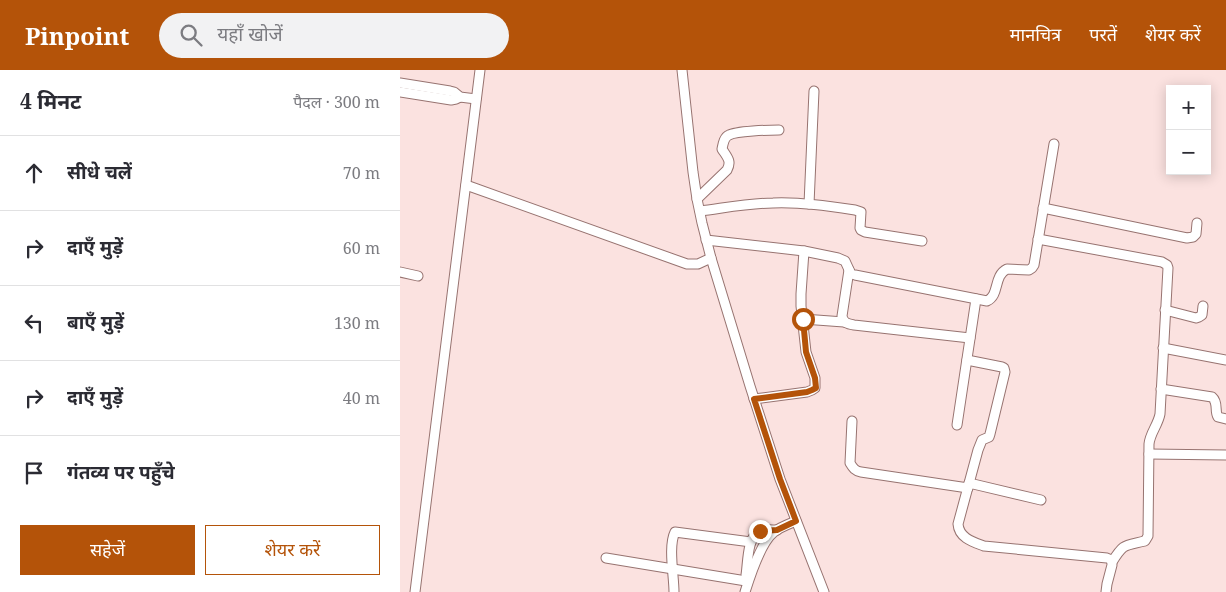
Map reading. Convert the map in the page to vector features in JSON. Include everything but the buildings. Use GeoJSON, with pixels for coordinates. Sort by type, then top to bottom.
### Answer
{"type":"FeatureCollection","features":[{"type":"Feature","properties":{"kind":"street"},"geometry":{"type":"LineString","coordinates":[[415,592],[480,70]]}},
{"type":"Feature","properties":{"kind":"street"},"geometry":{"type":"LineString","coordinates":[[682,70],[697,199],[706,240],[780,479],[824,592]]}},
{"type":"Feature","properties":{"kind":"street"},"geometry":{"type":"LineString","coordinates":[[400,83],[450,91],[460,96],[476,99]]}},
{"type":"Feature","properties":{"kind":"street"},"geometry":{"type":"LineString","coordinates":[[809,204],[814,91]]}},
{"type":"Feature","properties":{"kind":"street"},"geometry":{"type":"LineString","coordinates":[[400,92],[451,100],[460,96]]}},
{"type":"Feature","properties":{"kind":"street"},"geometry":{"type":"LineString","coordinates":[[697,199],[728,167],[729,159],[722,149],[724,140],[728,135],[779,130]]}},
{"type":"Feature","properties":{"kind":"street"},"geometry":{"type":"LineString","coordinates":[[706,240],[804,251],[842,259],[845,261],[851,274],[987,301],[993,297],[999,275],[1004,270],[1026,270],[1034,265],[1054,144]]}},
{"type":"Feature","properties":{"kind":"street"},"geometry":{"type":"LineString","coordinates":[[466,185],[688,264],[698,264],[711,258]]}},
{"type":"Feature","properties":{"kind":"street"},"geometry":{"type":"LineString","coordinates":[[700,211],[771,202],[858,210],[862,214],[861,230],[865,232],[922,241]]}},
{"type":"Feature","properties":{"kind":"street"},"geometry":{"type":"LineString","coordinates":[[1044,208],[1187,238],[1193,237],[1196,234],[1197,223]]}},
{"type":"Feature","properties":{"kind":"street"},"geometry":{"type":"LineString","coordinates":[[1038,239],[1165,263],[1168,268],[1159,420],[1150,438],[1147,539],[1121,548],[1112,562],[1106,584],[1106,592]]}},
{"type":"Feature","properties":{"kind":"street"},"geometry":{"type":"LineString","coordinates":[[754,399],[807,392],[816,388],[815,378],[806,352],[801,300],[804,251]]}},
{"type":"Feature","properties":{"kind":"street"},"geometry":{"type":"LineString","coordinates":[[844,322],[842,316],[849,270]]}},
{"type":"Feature","properties":{"kind":"street"},"geometry":{"type":"LineString","coordinates":[[400,272],[418,276]]}},
{"type":"Feature","properties":{"kind":"street"},"geometry":{"type":"LineString","coordinates":[[957,425],[976,299]]}},
{"type":"Feature","properties":{"kind":"street"},"geometry":{"type":"LineString","coordinates":[[1165,310],[1196,318],[1202,315],[1204,306]]}},
{"type":"Feature","properties":{"kind":"street"},"geometry":{"type":"LineString","coordinates":[[803,319],[844,322],[854,325],[970,338]]}},
{"type":"Feature","properties":{"kind":"street"},"geometry":{"type":"LineString","coordinates":[[1163,348],[1226,360]]}},
{"type":"Feature","properties":{"kind":"street"},"geometry":{"type":"LineString","coordinates":[[967,360],[1002,366],[1005,372],[989,437],[982,440],[980,444],[958,524],[959,531],[975,543],[992,547],[1107,558],[1112,562]]}},
{"type":"Feature","properties":{"kind":"street"},"geometry":{"type":"LineString","coordinates":[[1161,389],[1212,398],[1216,404],[1216,414],[1218,417],[1226,419]]}},
{"type":"Feature","properties":{"kind":"street"},"geometry":{"type":"LineString","coordinates":[[852,422],[850,463],[856,471],[969,486],[1041,500]]}},
{"type":"Feature","properties":{"kind":"street"},"geometry":{"type":"LineString","coordinates":[[1149,454],[1226,455]]}},
{"type":"Feature","properties":{"kind":"street"},"geometry":{"type":"LineString","coordinates":[[745,591],[753,568],[772,534],[796,521]]}},
{"type":"Feature","properties":{"kind":"street"},"geometry":{"type":"LineString","coordinates":[[745,591],[753,537],[760,531],[777,530]]}},
{"type":"Feature","properties":{"kind":"street"},"geometry":{"type":"LineString","coordinates":[[674,592],[672,548],[675,532],[751,542]]}},
{"type":"Feature","properties":{"kind":"street"},"geometry":{"type":"LineString","coordinates":[[606,558],[746,581]]}},
{"type":"Feature","properties":{"kind":"route"},"geometry":{"type":"LineString","coordinates":[[760,531],[777,530],[796,521],[787,500],[754,399],[807,392],[816,388],[815,378],[806,352],[803,319]]}}]}
